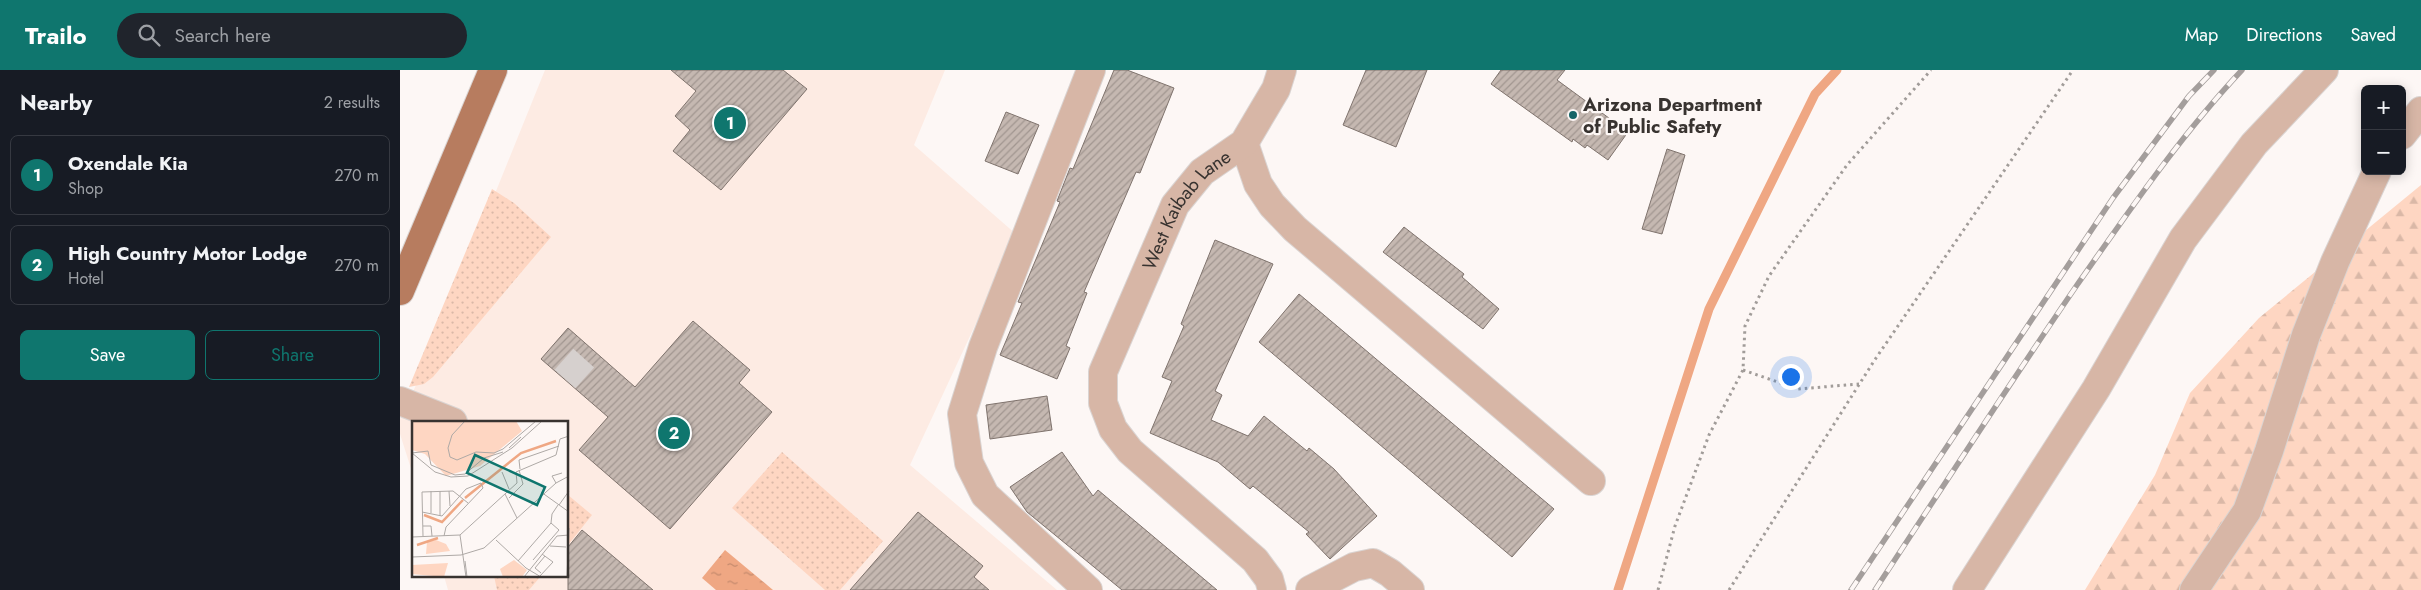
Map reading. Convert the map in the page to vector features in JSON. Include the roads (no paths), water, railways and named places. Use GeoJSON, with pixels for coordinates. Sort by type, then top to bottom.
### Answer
{"type":"FeatureCollection","features":[{"type":"Feature","properties":{"kind":"main road"},"geometry":{"type":"LineString","coordinates":[[400,291],[493,70]]}},
{"type":"Feature","properties":{"kind":"street"},"geometry":{"type":"LineString","coordinates":[[1088,590],[985,495],[969,463],[962,414],[983,347],[1091,70]]}},
{"type":"Feature","properties":{"kind":"street","name":"West Kaibab Lane"},"geometry":{"type":"LineString","coordinates":[[1272,590],[1269,578],[1255,560],[1130,451],[1112,429],[1103,403],[1103,372],[1175,205],[1202,172],[1244,143],[1276,89],[1282,70]]}},
{"type":"Feature","properties":{"kind":"street"},"geometry":{"type":"LineString","coordinates":[[1967,590],[2096,389],[2183,238],[2254,144],[2324,70]]}},
{"type":"Feature","properties":{"kind":"street"},"geometry":{"type":"LineString","coordinates":[[2406,131],[2421,111]]}},
{"type":"Feature","properties":{"kind":"street"},"geometry":{"type":"LineString","coordinates":[[1244,143],[1258,184],[1272,205],[1294,229],[1591,481]]}},
{"type":"Feature","properties":{"kind":"street"},"geometry":{"type":"LineString","coordinates":[[2194,590],[2247,511],[2269,451],[2306,335],[2335,262],[2375,175]]}},
{"type":"Feature","properties":{"kind":"street"},"geometry":{"type":"LineString","coordinates":[[400,401],[450,421]]}},
{"type":"Feature","properties":{"kind":"street"},"geometry":{"type":"LineString","coordinates":[[1310,590],[1354,567],[1373,563],[1390,573],[1410,590]]}},
{"type":"Feature","properties":{"kind":"water"},"geometry":{"type":"Polygon","coordinates":[[[725,550],[773,590],[716,590],[702,578],[725,550]]]}},
{"type":"Feature","properties":{"kind":"waterway"},"geometry":{"type":"LineString","coordinates":[[1618,590],[1709,309],[1815,94],[1837,70]]}},
{"type":"Feature","properties":{"kind":"tunnel"},"geometry":{"type":"LineString","coordinates":[[565,379],[592,349]]}},
{"type":"Feature","properties":{"kind":"railway"},"geometry":{"type":"LineString","coordinates":[[1851,590],[2113,198],[2189,96],[2214,70]]}},
{"type":"Feature","properties":{"kind":"railway"},"geometry":{"type":"LineString","coordinates":[[1875,590],[2026,361],[2116,229],[2197,121],[2242,70]]}},
{"type":"Feature","properties":{"kind":"place","name":"Arizona Department of Public Safety"},"geometry":{"type":"Point","coordinates":[1573,115]}},
{"type":"Feature","properties":{"kind":"place","name":"Oxendale Kia"},"geometry":{"type":"Point","coordinates":[730,123]}},
{"type":"Feature","properties":{"kind":"place","name":"High Country Motor Lodge"},"geometry":{"type":"Point","coordinates":[674,433]}}]}
